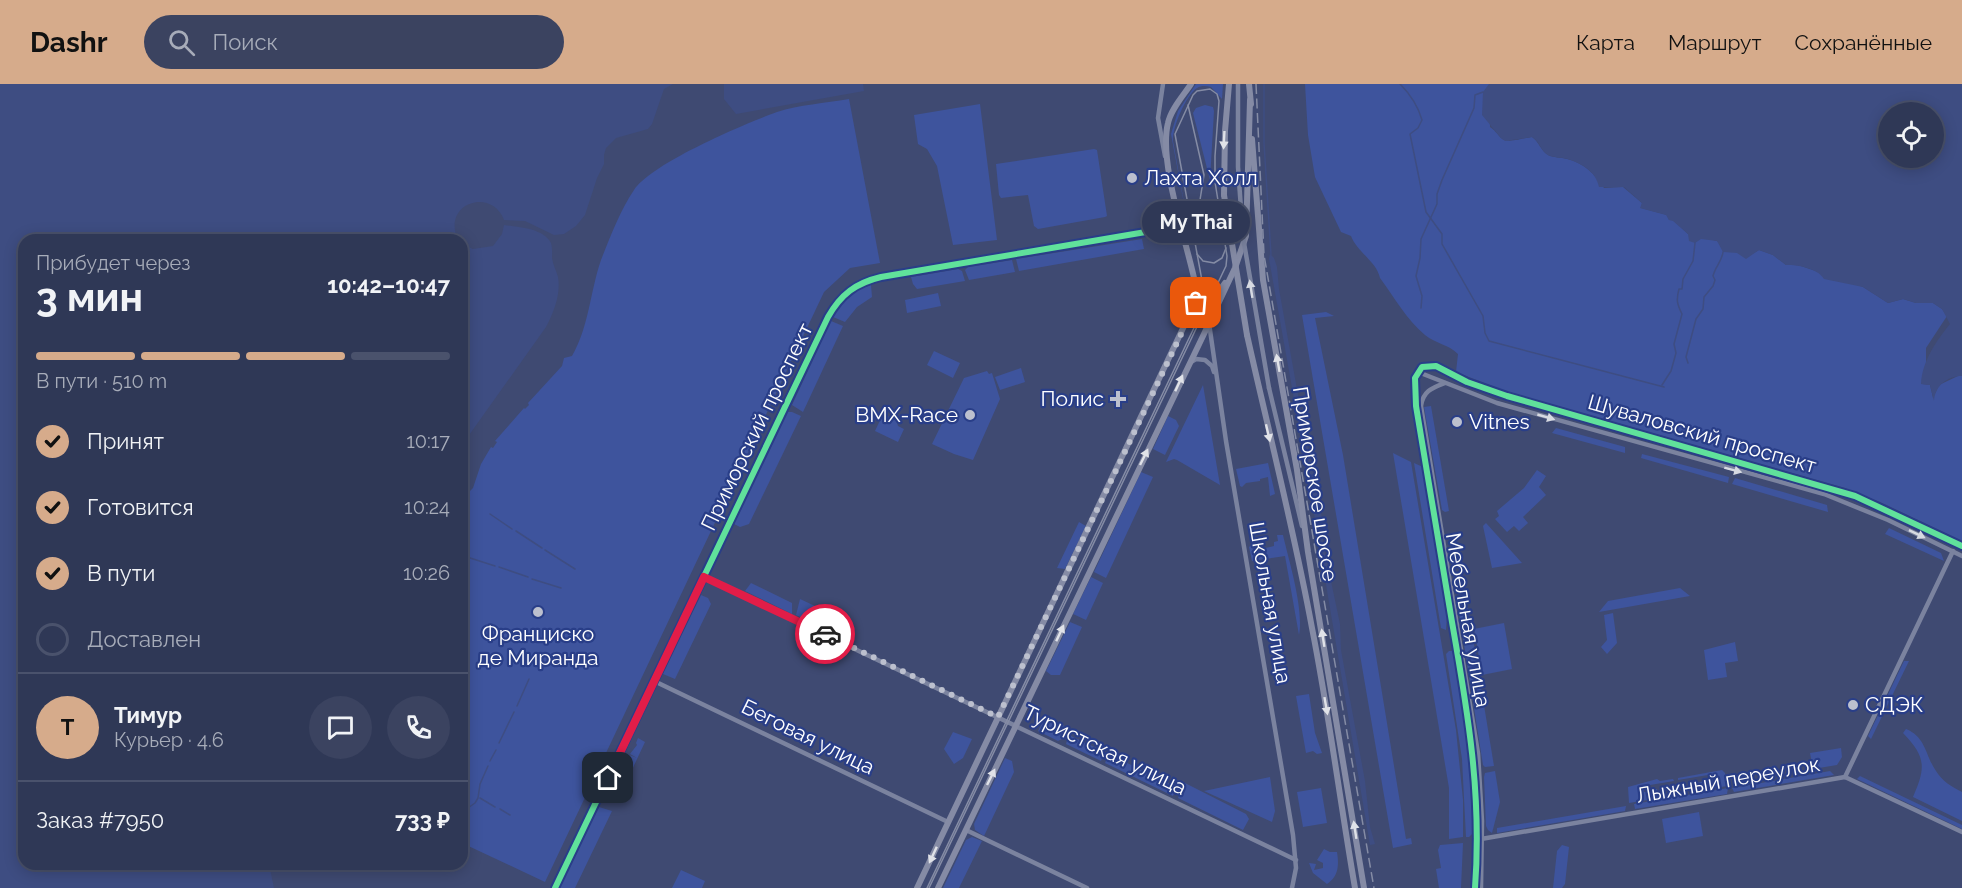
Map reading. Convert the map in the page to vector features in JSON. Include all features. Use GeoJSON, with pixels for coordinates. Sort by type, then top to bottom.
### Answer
{"type":"FeatureCollection","features":[{"type":"Feature","properties":{"kind":"main road"},"geometry":{"type":"LineString","coordinates":[[917,888],[1193,310],[1197,296],[1170,173],[1166,140],[1168,123],[1174,108],[1191,84]]}},
{"type":"Feature","properties":{"kind":"main road","name":"Приморское шоссе"},"geometry":{"type":"LineString","coordinates":[[1229,84],[1224,149],[1224,195],[1247,335],[1293,532],[1312,628],[1355,888]]}},
{"type":"Feature","properties":{"kind":"main road","name":"Приморское шоссе"},"geometry":{"type":"LineString","coordinates":[[1249,84],[1262,272],[1297,470],[1308,552],[1364,888]]}},
{"type":"Feature","properties":{"kind":"main road"},"geometry":{"type":"LineString","coordinates":[[938,888],[1235,268],[1244,244],[1248,224],[1250,100]]}},
{"type":"Feature","properties":{"kind":"main road"},"geometry":{"type":"LineString","coordinates":[[1194,281],[1204,293],[1215,294],[1235,268]]}},
{"type":"Feature","properties":{"kind":"street"},"geometry":{"type":"LineString","coordinates":[[1163,84],[1158,118],[1161,141],[1170,173]]}},
{"type":"Feature","properties":{"kind":"street"},"geometry":{"type":"LineString","coordinates":[[1238,84],[1238,167],[1243,237],[1269,388],[1308,552]]}},
{"type":"Feature","properties":{"kind":"street","name":"Приморский проспект"},"geometry":{"type":"LineString","coordinates":[[555,888],[836,304],[853,287],[870,280],[1181,226]]}},
{"type":"Feature","properties":{"kind":"street","name":"Школьная улица"},"geometry":{"type":"LineString","coordinates":[[1209,323],[1296,860],[1292,888]]}},
{"type":"Feature","properties":{"kind":"street"},"geometry":{"type":"LineString","coordinates":[[1189,363],[1196,359],[1206,360],[1212,366],[1217,381]]}},
{"type":"Feature","properties":{"kind":"street","name":"Шуваловский проспект"},"geometry":{"type":"LineString","coordinates":[[1962,546],[1855,496],[1507,396],[1467,382],[1436,366],[1422,367],[1418,372],[1497,403],[1824,494],[1888,520],[1962,556]]}},
{"type":"Feature","properties":{"kind":"street","name":"Мебельная улица"},"geometry":{"type":"LineString","coordinates":[[1418,372],[1415,383],[1416,408],[1473,753],[1480,839],[1475,888]]}},
{"type":"Feature","properties":{"kind":"street","name":"Мебельная улица"},"geometry":{"type":"LineString","coordinates":[[1445,383],[1424,394],[1420,406],[1476,736],[1481,787],[1481,888]]}},
{"type":"Feature","properties":{"kind":"street","name":"Лыжный переулок"},"geometry":{"type":"LineString","coordinates":[[1480,839],[1845,777],[1953,551]]}},
{"type":"Feature","properties":{"kind":"street","name":"Туристская улица"},"geometry":{"type":"LineString","coordinates":[[704,577],[1296,860]]}},
{"type":"Feature","properties":{"kind":"street","name":"Беговая улица"},"geometry":{"type":"LineString","coordinates":[[654,681],[948,822]]}},
{"type":"Feature","properties":{"kind":"street"},"geometry":{"type":"LineString","coordinates":[[1845,777],[1962,832]]}},
{"type":"Feature","properties":{"kind":"street"},"geometry":{"type":"LineString","coordinates":[[966,830],[1087,888]]}},
{"type":"Feature","properties":{"kind":"shaded area"},"geometry":{"type":"Polygon","coordinates":[[[0,84],[673,84],[664,89],[652,124],[648,129],[616,138],[606,148],[604,164],[585,215],[576,226],[564,234],[554,235],[525,221],[504,220],[498,210],[489,204],[480,202],[462,209],[456,217],[457,234],[18,234],[18,870],[270,870],[274,888],[0,888],[0,84]]]}},
{"type":"Feature","properties":{"kind":"shaded area"},"geometry":{"type":"Polygon","coordinates":[[[724,84],[863,84],[864,91],[736,114],[724,99],[724,84]]]}},
{"type":"Feature","properties":{"kind":"shaded area"},"geometry":{"type":"Polygon","coordinates":[[[1196,84],[1223,84],[1222,99],[1211,87],[1201,86],[1193,92],[1180,112],[1173,135],[1190,236],[1171,134],[1178,111],[1196,84]]]}},
{"type":"Feature","properties":{"kind":"shaded area"},"geometry":{"type":"Polygon","coordinates":[[[1305,84],[1489,84],[1490,127],[1501,138],[1511,141],[1532,137],[1548,155],[1565,158],[1584,166],[1604,188],[1623,187],[1642,203],[1641,208],[1667,215],[1669,220],[1673,220],[1688,234],[1717,241],[1731,251],[1752,254],[1759,250],[1773,255],[1786,265],[1798,265],[1863,287],[1888,303],[1903,299],[1916,303],[1933,303],[1942,309],[1947,316],[1926,348],[1922,384],[1930,385],[1933,398],[1939,385],[1962,376],[1962,541],[1845,488],[1505,391],[1456,372],[1458,354],[1429,338],[1418,329],[1351,236],[1341,232],[1315,177],[1308,135],[1305,84]]]}},
{"type":"Feature","properties":{"kind":"shaded area"},"geometry":{"type":"Polygon","coordinates":[[[1489,84],[1962,84],[1962,376],[1951,378],[1939,386],[1934,401],[1930,385],[1921,384],[1927,359],[1950,324],[1942,309],[1933,303],[1916,303],[1903,299],[1888,303],[1863,287],[1824,279],[1812,270],[1786,265],[1773,255],[1759,250],[1746,259],[1737,253],[1723,252],[1717,241],[1701,239],[1695,243],[1689,241],[1688,234],[1669,220],[1666,215],[1640,208],[1642,203],[1624,187],[1599,187],[1595,177],[1588,169],[1568,159],[1548,155],[1532,137],[1505,141],[1482,115],[1483,92],[1489,84]]]}},
{"type":"Feature","properties":{"kind":"shaded area"},"geometry":{"type":"Polygon","coordinates":[[[849,99],[880,263],[850,268],[824,292],[545,882],[468,846],[468,493],[473,488],[481,464],[491,447],[493,448],[497,442],[495,441],[562,366],[564,358],[572,356],[586,321],[601,260],[620,215],[634,190],[659,168],[700,145],[777,112],[849,99]]]}},
{"type":"Feature","properties":{"kind":"shaded area"},"geometry":{"type":"Polygon","coordinates":[[[980,104],[997,240],[953,245],[937,166],[927,149],[918,144],[914,115],[980,104]]]}},
{"type":"Feature","properties":{"kind":"shaded area"},"geometry":{"type":"Polygon","coordinates":[[[1205,105],[1213,107],[1214,111],[1210,180],[1193,113],[1196,108],[1205,105]]]}},
{"type":"Feature","properties":{"kind":"shaded area"},"geometry":{"type":"Polygon","coordinates":[[[1097,150],[1107,216],[1105,217],[1038,229],[1034,226],[1028,195],[1001,198],[999,195],[996,164],[1097,150]]]}},
{"type":"Feature","properties":{"kind":"shaded area"},"geometry":{"type":"Polygon","coordinates":[[[504,225],[522,227],[540,233],[549,240],[552,246],[552,261],[559,283],[558,296],[546,327],[468,437],[468,247],[473,249],[493,246],[502,234],[504,225]]]}},
{"type":"Feature","properties":{"kind":"shaded area"},"geometry":{"type":"Polygon","coordinates":[[[1142,239],[1144,249],[1019,271],[1016,259],[1142,239]]]}},
{"type":"Feature","properties":{"kind":"shaded area"},"geometry":{"type":"Polygon","coordinates":[[[1270,254],[1277,267],[1300,406],[1323,523],[1323,543],[1340,624],[1341,650],[1365,781],[1370,827],[1375,844],[1370,845],[1269,259],[1270,254]]]}},
{"type":"Feature","properties":{"kind":"shaded area"},"geometry":{"type":"Polygon","coordinates":[[[1012,260],[1015,272],[969,280],[965,270],[968,267],[1012,260]]]}},
{"type":"Feature","properties":{"kind":"shaded area"},"geometry":{"type":"Polygon","coordinates":[[[958,269],[962,271],[965,281],[917,289],[911,277],[958,269]]]}},
{"type":"Feature","properties":{"kind":"shaded area"},"geometry":{"type":"Polygon","coordinates":[[[871,285],[872,297],[857,307],[845,322],[833,317],[848,297],[871,285]]]}},
{"type":"Feature","properties":{"kind":"shaded area"},"geometry":{"type":"Polygon","coordinates":[[[938,293],[941,306],[907,313],[905,300],[938,293]]]}},
{"type":"Feature","properties":{"kind":"shaded area"},"geometry":{"type":"Polygon","coordinates":[[[1326,312],[1334,316],[1315,318],[1343,455],[1406,839],[1411,838],[1412,844],[1393,848],[1302,315],[1326,312]]]}},
{"type":"Feature","properties":{"kind":"shaded area"},"geometry":{"type":"Polygon","coordinates":[[[831,321],[843,326],[803,412],[792,405],[831,321]]]}},
{"type":"Feature","properties":{"kind":"shaded area"},"geometry":{"type":"Polygon","coordinates":[[[934,351],[960,363],[953,378],[927,365],[934,351]]]}},
{"type":"Feature","properties":{"kind":"shaded area"},"geometry":{"type":"Polygon","coordinates":[[[1021,368],[1025,382],[1000,390],[995,377],[1021,368]]]}},
{"type":"Feature","properties":{"kind":"shaded area","name":"BMX-Race"},"geometry":{"type":"Polygon","coordinates":[[[987,371],[989,374],[992,373],[1000,399],[973,460],[932,444],[964,378],[987,371]]]}},
{"type":"Feature","properties":{"kind":"shaded area"},"geometry":{"type":"Polygon","coordinates":[[[1203,385],[1220,485],[1177,460],[1166,462],[1203,385]]]}},
{"type":"Feature","properties":{"kind":"shaded area"},"geometry":{"type":"Polygon","coordinates":[[[1431,406],[1449,511],[1445,512],[1442,510],[1424,407],[1431,406]]]}},
{"type":"Feature","properties":{"kind":"shaded area"},"geometry":{"type":"Polygon","coordinates":[[[788,412],[801,416],[749,524],[740,527],[734,524],[788,412]]]}},
{"type":"Feature","properties":{"kind":"shaded area"},"geometry":{"type":"Polygon","coordinates":[[[883,414],[896,420],[898,426],[904,429],[898,442],[875,431],[883,414]]]}},
{"type":"Feature","properties":{"kind":"shaded area"},"geometry":{"type":"Polygon","coordinates":[[[1168,416],[1176,420],[1179,426],[1165,455],[1153,449],[1168,416]]]}},
{"type":"Feature","properties":{"kind":"shaded area"},"geometry":{"type":"Polygon","coordinates":[[[1556,428],[1625,447],[1625,453],[1552,433],[1556,428]]]}},
{"type":"Feature","properties":{"kind":"shaded area"},"geometry":{"type":"Polygon","coordinates":[[[1393,453],[1411,462],[1456,730],[1463,800],[1463,837],[1449,839],[1449,788],[1393,453]]]}},
{"type":"Feature","properties":{"kind":"shaded area"},"geometry":{"type":"Polygon","coordinates":[[[1642,454],[1729,477],[1728,483],[1641,458],[1642,454]]]}},
{"type":"Feature","properties":{"kind":"shaded area"},"geometry":{"type":"Polygon","coordinates":[[[1268,463],[1275,494],[1270,496],[1268,477],[1240,486],[1236,469],[1268,463]]]}},
{"type":"Feature","properties":{"kind":"shaded area"},"geometry":{"type":"Polygon","coordinates":[[[1414,463],[1423,467],[1446,601],[1444,601],[1447,616],[1446,630],[1441,628],[1414,463]]]}},
{"type":"Feature","properties":{"kind":"shaded area"},"geometry":{"type":"Polygon","coordinates":[[[1537,470],[1546,476],[1539,487],[1546,495],[1523,517],[1528,523],[1519,531],[1514,526],[1507,532],[1495,519],[1499,516],[1497,511],[1524,488],[1537,470]]]}},
{"type":"Feature","properties":{"kind":"shaded area"},"geometry":{"type":"Polygon","coordinates":[[[1141,472],[1153,477],[1106,578],[1094,572],[1141,472]]]}},
{"type":"Feature","properties":{"kind":"shaded area"},"geometry":{"type":"Polygon","coordinates":[[[1735,478],[1827,505],[1828,512],[1732,484],[1735,478]]]}},
{"type":"Feature","properties":{"kind":"shaded area"},"geometry":{"type":"Polygon","coordinates":[[[1079,522],[1086,526],[1065,569],[1057,568],[1079,522]]]}},
{"type":"Feature","properties":{"kind":"shaded area"},"geometry":{"type":"Polygon","coordinates":[[[1486,523],[1522,563],[1492,568],[1483,526],[1486,523]]]}},
{"type":"Feature","properties":{"kind":"shaded area"},"geometry":{"type":"Polygon","coordinates":[[[1889,528],[1941,553],[1944,561],[1885,534],[1889,528]]]}},
{"type":"Feature","properties":{"kind":"shaded area"},"geometry":{"type":"Polygon","coordinates":[[[1277,535],[1283,535],[1295,585],[1300,624],[1299,635],[1285,556],[1252,561],[1249,547],[1254,543],[1260,544],[1261,549],[1274,546],[1274,542],[1278,541],[1277,535]]]}},
{"type":"Feature","properties":{"kind":"shaded area"},"geometry":{"type":"Polygon","coordinates":[[[1091,577],[1103,583],[1086,620],[1073,614],[1091,577]]]}},
{"type":"Feature","properties":{"kind":"shaded area"},"geometry":{"type":"Polygon","coordinates":[[[751,583],[792,603],[792,614],[745,591],[751,583]]]}},
{"type":"Feature","properties":{"kind":"shaded area"},"geometry":{"type":"Polygon","coordinates":[[[1680,588],[1690,596],[1599,612],[1608,601],[1680,588]]]}},
{"type":"Feature","properties":{"kind":"shaded area"},"geometry":{"type":"Polygon","coordinates":[[[701,595],[708,598],[711,604],[675,679],[663,674],[701,595]]]}},
{"type":"Feature","properties":{"kind":"shaded area"},"geometry":{"type":"Polygon","coordinates":[[[800,599],[845,620],[837,635],[796,615],[800,599]]]}},
{"type":"Feature","properties":{"kind":"shaded area"},"geometry":{"type":"Polygon","coordinates":[[[1468,608],[1494,766],[1485,767],[1483,765],[1459,613],[1460,610],[1468,608]]]}},
{"type":"Feature","properties":{"kind":"shaded area"},"geometry":{"type":"Polygon","coordinates":[[[1613,613],[1617,643],[1607,654],[1601,647],[1607,640],[1604,615],[1613,613]]]}},
{"type":"Feature","properties":{"kind":"shaded area"},"geometry":{"type":"Polygon","coordinates":[[[1070,622],[1082,627],[1060,675],[1051,675],[1046,671],[1070,622]]]}},
{"type":"Feature","properties":{"kind":"shaded area"},"geometry":{"type":"Polygon","coordinates":[[[1504,623],[1512,669],[1482,675],[1474,629],[1504,623]]]}},
{"type":"Feature","properties":{"kind":"shaded area"},"geometry":{"type":"Polygon","coordinates":[[[1735,642],[1738,661],[1725,663],[1727,677],[1708,680],[1704,650],[1735,642]]]}},
{"type":"Feature","properties":{"kind":"shaded area"},"geometry":{"type":"Polygon","coordinates":[[[1452,651],[1459,676],[1470,750],[1474,832],[1469,837],[1466,837],[1462,759],[1446,654],[1452,651]]]}},
{"type":"Feature","properties":{"kind":"shaded area"},"geometry":{"type":"Polygon","coordinates":[[[1904,661],[1909,661],[1871,739],[1868,736],[1904,661]]]}},
{"type":"Feature","properties":{"kind":"shaded area"},"geometry":{"type":"Polygon","coordinates":[[[1309,694],[1315,733],[1322,753],[1317,754],[1313,751],[1306,753],[1296,696],[1309,694]]]}},
{"type":"Feature","properties":{"kind":"shaded area"},"geometry":{"type":"Polygon","coordinates":[[[1045,717],[1067,727],[1062,739],[1058,741],[1038,731],[1045,717]]]}},
{"type":"Feature","properties":{"kind":"shaded area"},"geometry":{"type":"Polygon","coordinates":[[[1906,729],[1918,737],[1938,775],[1962,792],[1962,821],[1913,797],[1922,770],[1920,756],[1903,733],[1906,729]]]}},
{"type":"Feature","properties":{"kind":"shaded area"},"geometry":{"type":"Polygon","coordinates":[[[953,732],[972,739],[963,758],[954,764],[944,749],[953,732]]]}},
{"type":"Feature","properties":{"kind":"shaded area"},"geometry":{"type":"Polygon","coordinates":[[[1071,736],[1103,751],[1101,761],[1066,744],[1068,737],[1071,736]]]}},
{"type":"Feature","properties":{"kind":"shaded area"},"geometry":{"type":"Polygon","coordinates":[[[638,738],[645,742],[622,791],[605,795],[619,765],[627,754],[637,758],[630,754],[637,745],[638,738]]]}},
{"type":"Feature","properties":{"kind":"shaded area"},"geometry":{"type":"Polygon","coordinates":[[[1841,748],[1842,757],[1837,765],[1813,769],[1810,753],[1841,748]]]}},
{"type":"Feature","properties":{"kind":"shaded area"},"geometry":{"type":"Polygon","coordinates":[[[1111,755],[1174,786],[1176,789],[1173,796],[1105,763],[1111,755]]]}},
{"type":"Feature","properties":{"kind":"shaded area"},"geometry":{"type":"Polygon","coordinates":[[[1005,758],[1012,761],[1014,772],[984,836],[975,830],[974,824],[1005,758]]]}},
{"type":"Feature","properties":{"kind":"shaded area"},"geometry":{"type":"Polygon","coordinates":[[[1722,770],[1725,773],[1727,786],[1698,791],[1696,783],[1709,780],[1708,775],[1678,780],[1678,778],[1722,770]]]}},
{"type":"Feature","properties":{"kind":"shaded area"},"geometry":{"type":"Polygon","coordinates":[[[1495,771],[1500,802],[1492,833],[1486,826],[1484,777],[1485,773],[1495,771]]]}},
{"type":"Feature","properties":{"kind":"shaded area"},"geometry":{"type":"Polygon","coordinates":[[[1830,771],[1834,775],[1734,792],[1732,788],[1830,771]]]}},
{"type":"Feature","properties":{"kind":"shaded area"},"geometry":{"type":"Polygon","coordinates":[[[1860,776],[1962,825],[1962,829],[1857,779],[1860,776]]]}},
{"type":"Feature","properties":{"kind":"shaded area"},"geometry":{"type":"Polygon","coordinates":[[[1270,777],[1275,811],[1272,822],[1204,791],[1270,777]]]}},
{"type":"Feature","properties":{"kind":"shaded area"},"geometry":{"type":"Polygon","coordinates":[[[1657,779],[1660,781],[1673,779],[1674,781],[1644,786],[1644,792],[1657,789],[1659,798],[1629,803],[1628,787],[1657,779]]]}},
{"type":"Feature","properties":{"kind":"shaded area"},"geometry":{"type":"Polygon","coordinates":[[[1185,783],[1246,814],[1249,819],[1243,830],[1178,798],[1185,783]]]}},
{"type":"Feature","properties":{"kind":"shaded area"},"geometry":{"type":"Polygon","coordinates":[[[1321,788],[1327,823],[1303,827],[1297,792],[1321,788]]]}},
{"type":"Feature","properties":{"kind":"shaded area"},"geometry":{"type":"Polygon","coordinates":[[[1728,788],[1727,794],[1635,809],[1634,804],[1728,788]]]}},
{"type":"Feature","properties":{"kind":"shaded area"},"geometry":{"type":"Polygon","coordinates":[[[1626,806],[1625,811],[1497,833],[1497,828],[1626,806]]]}},
{"type":"Feature","properties":{"kind":"shaded area"},"geometry":{"type":"Polygon","coordinates":[[[599,807],[612,811],[575,888],[560,888],[599,807]]]}},
{"type":"Feature","properties":{"kind":"shaded area"},"geometry":{"type":"Polygon","coordinates":[[[1699,812],[1703,836],[1666,843],[1662,819],[1699,812]]]}},
{"type":"Feature","properties":{"kind":"shaded area"},"geometry":{"type":"Polygon","coordinates":[[[972,837],[982,841],[959,888],[943,888],[966,840],[972,837]]]}},
{"type":"Feature","properties":{"kind":"shaded area"},"geometry":{"type":"Polygon","coordinates":[[[1463,843],[1461,888],[1439,888],[1436,869],[1441,868],[1438,850],[1440,845],[1463,843]]]}},
{"type":"Feature","properties":{"kind":"shaded area"},"geometry":{"type":"Polygon","coordinates":[[[1562,845],[1569,847],[1565,884],[1562,888],[1553,888],[1557,851],[1562,845]]]}},
{"type":"Feature","properties":{"kind":"shaded area"},"geometry":{"type":"Polygon","coordinates":[[[1324,849],[1337,852],[1338,857],[1336,874],[1327,884],[1313,873],[1309,863],[1316,864],[1314,870],[1323,868],[1323,863],[1317,860],[1324,849]]]}},
{"type":"Feature","properties":{"kind":"shaded area"},"geometry":{"type":"Polygon","coordinates":[[[681,870],[705,881],[702,888],[672,888],[681,870]]]}},
{"type":"Feature","properties":{"kind":"waterway"},"geometry":{"type":"LineString","coordinates":[[1264,84],[1264,143],[1271,255]]}},
{"type":"Feature","properties":{"kind":"waterway"},"geometry":{"type":"LineString","coordinates":[[1400,84],[1413,100],[1422,120],[1418,128],[1410,134],[1426,212],[1442,234],[1442,244],[1483,316],[1485,333],[1489,341],[1664,387]]}},
{"type":"Feature","properties":{"kind":"waterway"},"geometry":{"type":"LineString","coordinates":[[1421,308],[1422,296],[1416,276],[1421,239],[1437,204],[1437,194],[1442,180],[1474,108],[1475,95],[1483,92]]}},
{"type":"Feature","properties":{"kind":"waterway"},"geometry":{"type":"LineString","coordinates":[[1662,385],[1671,371],[1676,353],[1674,344],[1682,314],[1678,293],[1679,289],[1682,289],[1683,279],[1693,261],[1695,243]]}},
{"type":"Feature","properties":{"kind":"waterway"},"geometry":{"type":"LineString","coordinates":[[1688,363],[1686,357],[1696,319],[1703,309],[1704,297],[1713,286],[1715,280],[1713,276],[1723,252]]}},
{"type":"Feature","properties":{"kind":"waterway"},"geometry":{"type":"LineString","coordinates":[[490,514],[512,529]]}},
{"type":"Feature","properties":{"kind":"waterway"},"geometry":{"type":"LineString","coordinates":[[516,531],[542,548]]}},
{"type":"Feature","properties":{"kind":"waterway"},"geometry":{"type":"LineString","coordinates":[[545,550],[575,569]]}},
{"type":"Feature","properties":{"kind":"waterway"},"geometry":{"type":"LineString","coordinates":[[468,557],[495,566]]}},
{"type":"Feature","properties":{"kind":"waterway"},"geometry":{"type":"LineString","coordinates":[[499,567],[528,577]]}},
{"type":"Feature","properties":{"kind":"waterway"},"geometry":{"type":"LineString","coordinates":[[532,579],[561,588]]}},
{"type":"Feature","properties":{"kind":"waterway"},"geometry":{"type":"LineString","coordinates":[[517,706],[529,679]]}},
{"type":"Feature","properties":{"kind":"waterway"},"geometry":{"type":"LineString","coordinates":[[499,743],[514,712]]}},
{"type":"Feature","properties":{"kind":"waterway"},"geometry":{"type":"LineString","coordinates":[[490,761],[496,750]]}},
{"type":"Feature","properties":{"kind":"waterway"},"geometry":{"type":"LineString","coordinates":[[468,808],[478,798],[480,784],[488,766]]}},
{"type":"Feature","properties":{"kind":"waterway"},"geometry":{"type":"LineString","coordinates":[[480,798],[495,807]]}},
{"type":"Feature","properties":{"kind":"waterway"},"geometry":{"type":"LineString","coordinates":[[500,809],[510,815]]}},
{"type":"Feature","properties":{"kind":"tram line"},"geometry":{"type":"LineString","coordinates":[[927,888],[1202,311],[1203,286],[1175,134],[1193,95],[1197,91],[1210,89],[1217,94],[1219,101],[1215,182],[1227,256],[1226,266],[929,888]]}},
{"type":"Feature","properties":{"kind":"tram line"},"geometry":{"type":"LineString","coordinates":[[1188,105],[1204,175],[1195,231]]}},
{"type":"Feature","properties":{"kind":"tram line"},"geometry":{"type":"LineString","coordinates":[[1197,254],[1203,261],[1214,263],[1222,258],[1226,248]]}},
{"type":"Feature","properties":{"kind":"railway"},"geometry":{"type":"LineString","coordinates":[[1256,84],[1264,255],[1374,888]]}},
{"type":"Feature","properties":{"kind":"cycle path"},"geometry":{"type":"LineString","coordinates":[[555,888],[828,317],[838,302],[857,286],[881,277],[1181,226]]}},
{"type":"Feature","properties":{"kind":"cycle path"},"geometry":{"type":"LineString","coordinates":[[1475,888],[1477,820],[1472,754],[1416,406],[1415,378],[1422,367],[1436,366],[1467,382],[1507,396],[1855,496],[1962,546]]}},
{"type":"Feature","properties":{"kind":"way so far"},"geometry":{"type":"LineString","coordinates":[[825,634],[998,717],[1196,303]]}},
{"type":"Feature","properties":{"kind":"place","name":"Лахта Холл"},"geometry":{"type":"Point","coordinates":[1132,178]}},
{"type":"Feature","properties":{"kind":"place","name":"My Thai"},"geometry":{"type":"Point","coordinates":[1196,303]}},
{"type":"Feature","properties":{"kind":"place","name":"Полис"},"geometry":{"type":"Point","coordinates":[1118,399]}},
{"type":"Feature","properties":{"kind":"place","name":"BMX-Race"},"geometry":{"type":"Point","coordinates":[970,415]}},
{"type":"Feature","properties":{"kind":"place","name":"Vitnes"},"geometry":{"type":"Point","coordinates":[1457,422]}},
{"type":"Feature","properties":{"kind":"place","name":"Франциско де Миранда"},"geometry":{"type":"Point","coordinates":[538,612]}},
{"type":"Feature","properties":{"kind":"place","name":"СДЭК"},"geometry":{"type":"Point","coordinates":[1853,705]}},
{"type":"Feature","properties":{"kind":"route"},"geometry":{"type":"LineString","coordinates":[[608,778],[704,577],[825,634]]}}]}
